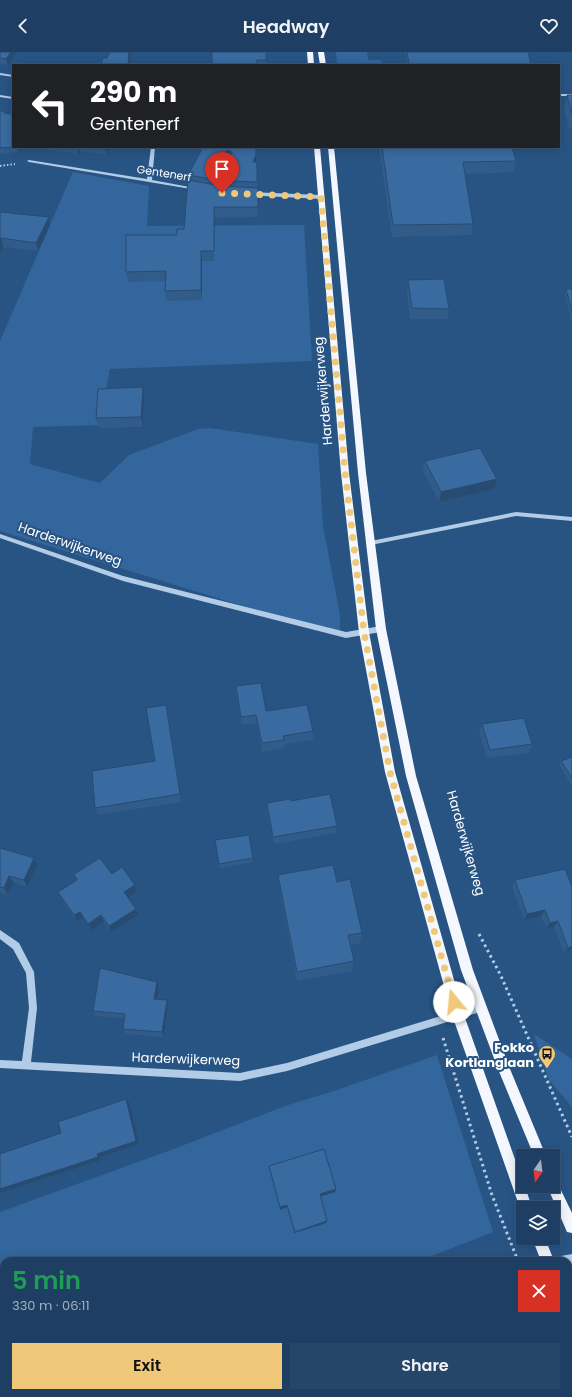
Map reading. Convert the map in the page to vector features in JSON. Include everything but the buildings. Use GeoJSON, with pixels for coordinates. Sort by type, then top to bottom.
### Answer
{"type":"FeatureCollection","features":[{"type":"Feature","properties":{"kind":"main road"},"geometry":{"type":"LineString","coordinates":[[310,52],[311,64]]}},
{"type":"Feature","properties":{"kind":"main road"},"geometry":{"type":"LineString","coordinates":[[321,52],[323,64]]}},
{"type":"Feature","properties":{"kind":"main road","name":"Harderwijkerweg"},"geometry":{"type":"LineString","coordinates":[[317,148],[345,472],[364,632],[390,772],[458,1015],[524,1201]]}},
{"type":"Feature","properties":{"kind":"main road"},"geometry":{"type":"LineString","coordinates":[[331,148],[362,473],[381,629],[411,776],[467,970],[480,1008],[537,1149]]}},
{"type":"Feature","properties":{"kind":"main road"},"geometry":{"type":"LineString","coordinates":[[556,1193],[572,1227]]}},
{"type":"Feature","properties":{"kind":"main road"},"geometry":{"type":"LineString","coordinates":[[541,1245],[546,1257]]}},
{"type":"Feature","properties":{"kind":"street"},"geometry":{"type":"LineString","coordinates":[[0,74],[12,76]]}},
{"type":"Feature","properties":{"kind":"street"},"geometry":{"type":"LineString","coordinates":[[560,95],[572,95]]}},
{"type":"Feature","properties":{"kind":"street"},"geometry":{"type":"LineString","coordinates":[[0,96],[12,98]]}},
{"type":"Feature","properties":{"kind":"street"},"geometry":{"type":"LineString","coordinates":[[149,181],[153,148]]}},
{"type":"Feature","properties":{"kind":"street","name":"Gentenerf"},"geometry":{"type":"LineString","coordinates":[[29,161],[200,189]]}},
{"type":"Feature","properties":{"kind":"street"},"geometry":{"type":"LineString","coordinates":[[222,193],[229,161]]}},
{"type":"Feature","properties":{"kind":"street"},"geometry":{"type":"LineString","coordinates":[[215,192],[230,193]]}},
{"type":"Feature","properties":{"kind":"street"},"geometry":{"type":"LineString","coordinates":[[246,194],[321,197]]}},
{"type":"Feature","properties":{"kind":"street"},"geometry":{"type":"LineString","coordinates":[[371,543],[516,514],[572,519]]}},
{"type":"Feature","properties":{"kind":"street","name":"Harderwijkerweg"},"geometry":{"type":"LineString","coordinates":[[0,536],[123,578],[346,635],[381,629]]}},
{"type":"Feature","properties":{"kind":"street"},"geometry":{"type":"LineString","coordinates":[[0,934],[16,946],[30,972],[33,1008],[26,1066]]}},
{"type":"Feature","properties":{"kind":"street","name":"Harderwijkerweg"},"geometry":{"type":"LineString","coordinates":[[0,1064],[240,1077],[287,1067],[480,1008]]}},
{"type":"Feature","properties":{"kind":"path"},"geometry":{"type":"LineString","coordinates":[[475,928],[501,976],[572,1137]]}},
{"type":"Feature","properties":{"kind":"shaded area"},"geometry":{"type":"Polygon","coordinates":[[[336,52],[367,52],[368,60],[381,60],[382,64],[337,64],[336,52]]]}},
{"type":"Feature","properties":{"kind":"shaded area"},"geometry":{"type":"Polygon","coordinates":[[[73,172],[149,186],[147,226],[304,225],[312,361],[110,369],[99,425],[33,427],[30,464],[100,483],[129,455],[198,429],[210,428],[318,444],[323,526],[340,615],[340,636],[0,531],[0,341],[73,172]]]}},
{"type":"Feature","properties":{"kind":"shaded area"},"geometry":{"type":"Polygon","coordinates":[[[534,1034],[572,1059],[572,1107],[549,1080],[534,1034]]]}},
{"type":"Feature","properties":{"kind":"shaded area"},"geometry":{"type":"Polygon","coordinates":[[[437,1055],[493,1232],[429,1257],[0,1257],[0,1212],[171,1150],[288,1105],[334,1091],[437,1055]]]}},
{"type":"Feature","properties":{"kind":"place","name":"Fokko Kortlanglaan"},"geometry":{"type":"Point","coordinates":[547,1069]}},
{"type":"Feature","properties":{"kind":"route"},"geometry":{"type":"LineString","coordinates":[[222,193],[321,197],[345,472],[364,632],[390,772],[454,1002]]}}]}
